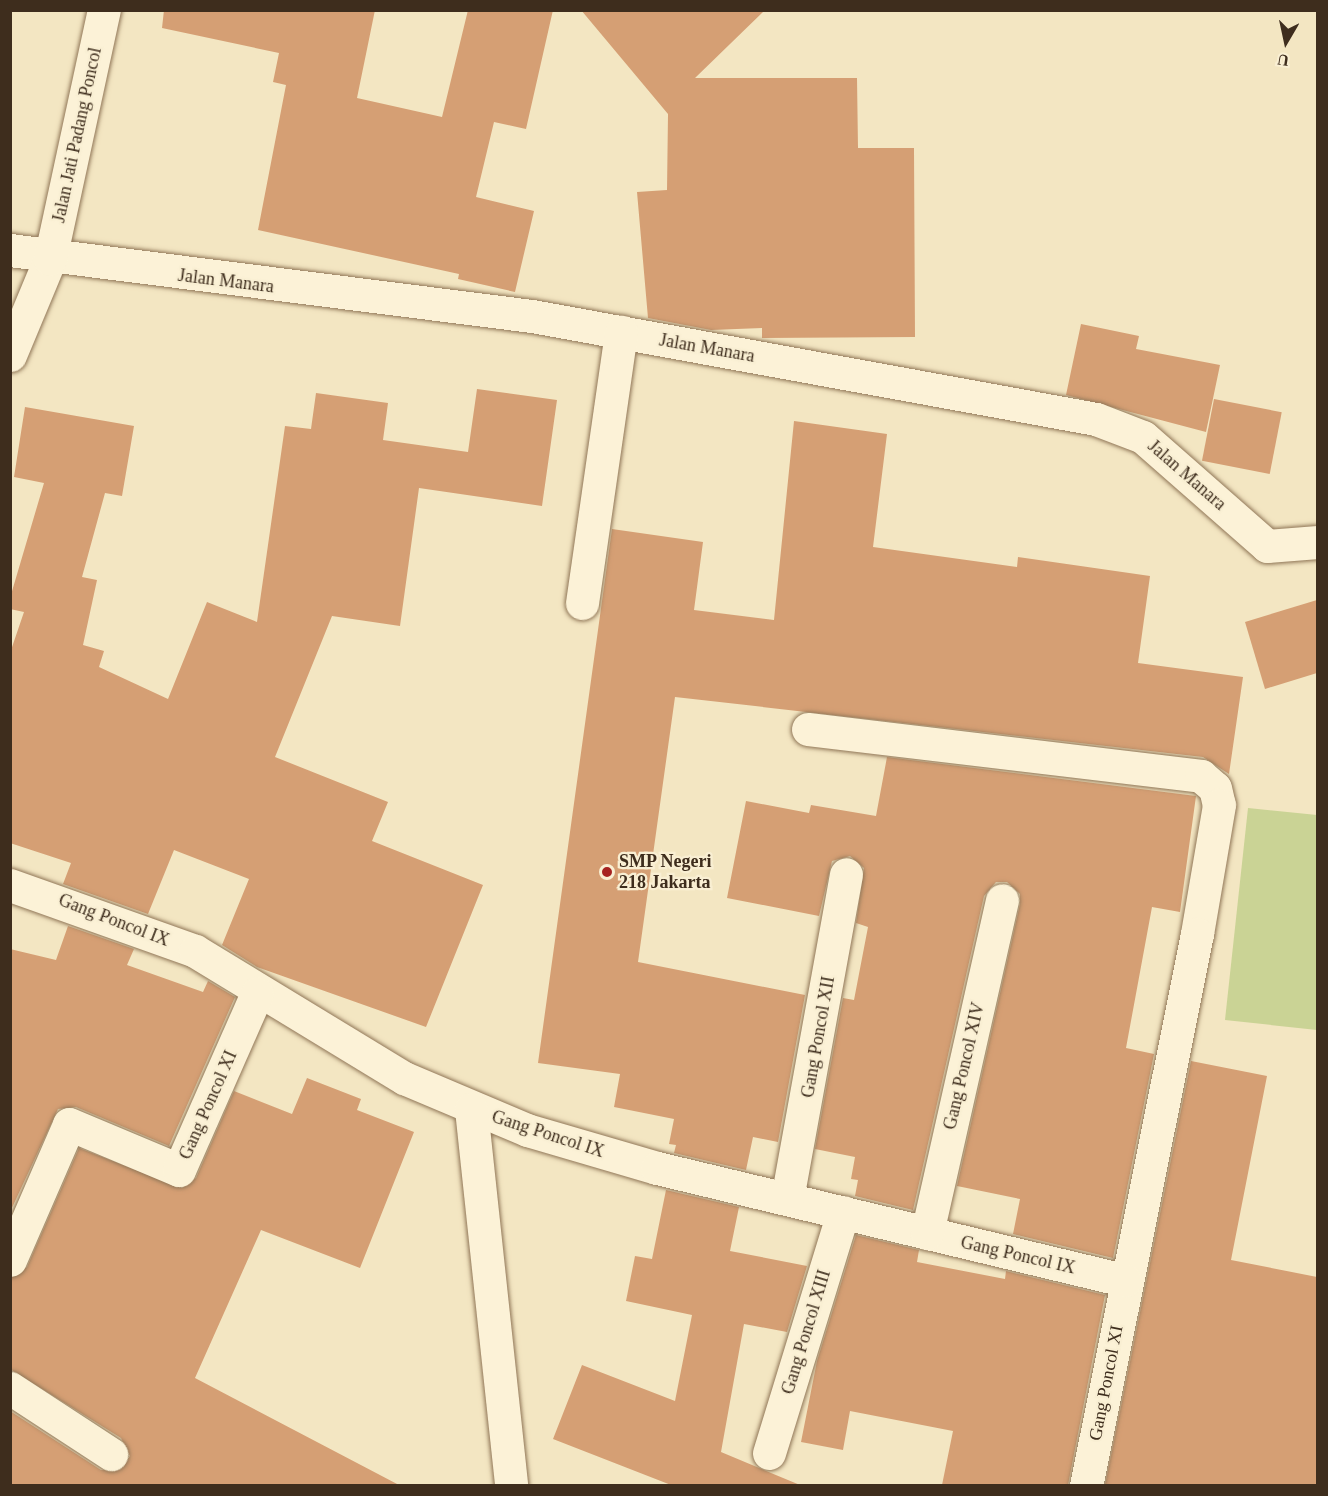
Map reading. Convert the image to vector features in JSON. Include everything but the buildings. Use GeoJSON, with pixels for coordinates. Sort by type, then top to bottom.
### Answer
{"type":"FeatureCollection","features":[{"type":"Feature","properties":{"kind":"street","name":"Jalan Jati Padang Poncol"},"geometry":{"type":"LineString","coordinates":[[10,355],[50,259],[104,10]]}},
{"type":"Feature","properties":{"kind":"street","name":"Jalan Manara"},"geometry":{"type":"LineString","coordinates":[[10,250],[50,259],[532,316],[1096,419],[1143,437],[1267,546],[1317,542]]}},
{"type":"Feature","properties":{"kind":"street"},"geometry":{"type":"LineString","coordinates":[[582,603],[621,332]]}},
{"type":"Feature","properties":{"kind":"street","name":"Gang Poncol XI"},"geometry":{"type":"LineString","coordinates":[[808,729],[1201,776],[1215,788],[1220,805],[1197,934],[1125,1280],[1086,1485]]}},
{"type":"Feature","properties":{"kind":"street","name":"Gang Poncol XII"},"geometry":{"type":"LineString","coordinates":[[787,1199],[846,874]]}},
{"type":"Feature","properties":{"kind":"street","name":"Gang Poncol IX"},"geometry":{"type":"LineString","coordinates":[[10,885],[195,951],[257,993],[404,1078],[471,1109],[657,1168],[1125,1280]]}},
{"type":"Feature","properties":{"kind":"street","name":"Gang Poncol XIV"},"geometry":{"type":"LineString","coordinates":[[927,1233],[1002,900]]}},
{"type":"Feature","properties":{"kind":"street","name":"Gang Poncol XI"},"geometry":{"type":"LineString","coordinates":[[10,1260],[69,1124],[179,1170],[257,993]]}},
{"type":"Feature","properties":{"kind":"street"},"geometry":{"type":"LineString","coordinates":[[471,1109],[511,1485]]}},
{"type":"Feature","properties":{"kind":"street","name":"Gang Poncol XIII"},"geometry":{"type":"LineString","coordinates":[[769,1453],[843,1212]]}},
{"type":"Feature","properties":{"kind":"street"},"geometry":{"type":"LineString","coordinates":[[10,1388],[111,1454]]}},
{"type":"Feature","properties":{"kind":"green space"},"geometry":{"type":"Polygon","coordinates":[[[1248,808],[1317,815],[1317,1030],[1225,1020],[1248,808]]]}},
{"type":"Feature","properties":{"kind":"place","name":"SMP Negeri 218 Jakarta"},"geometry":{"type":"Point","coordinates":[607,872]}}]}
